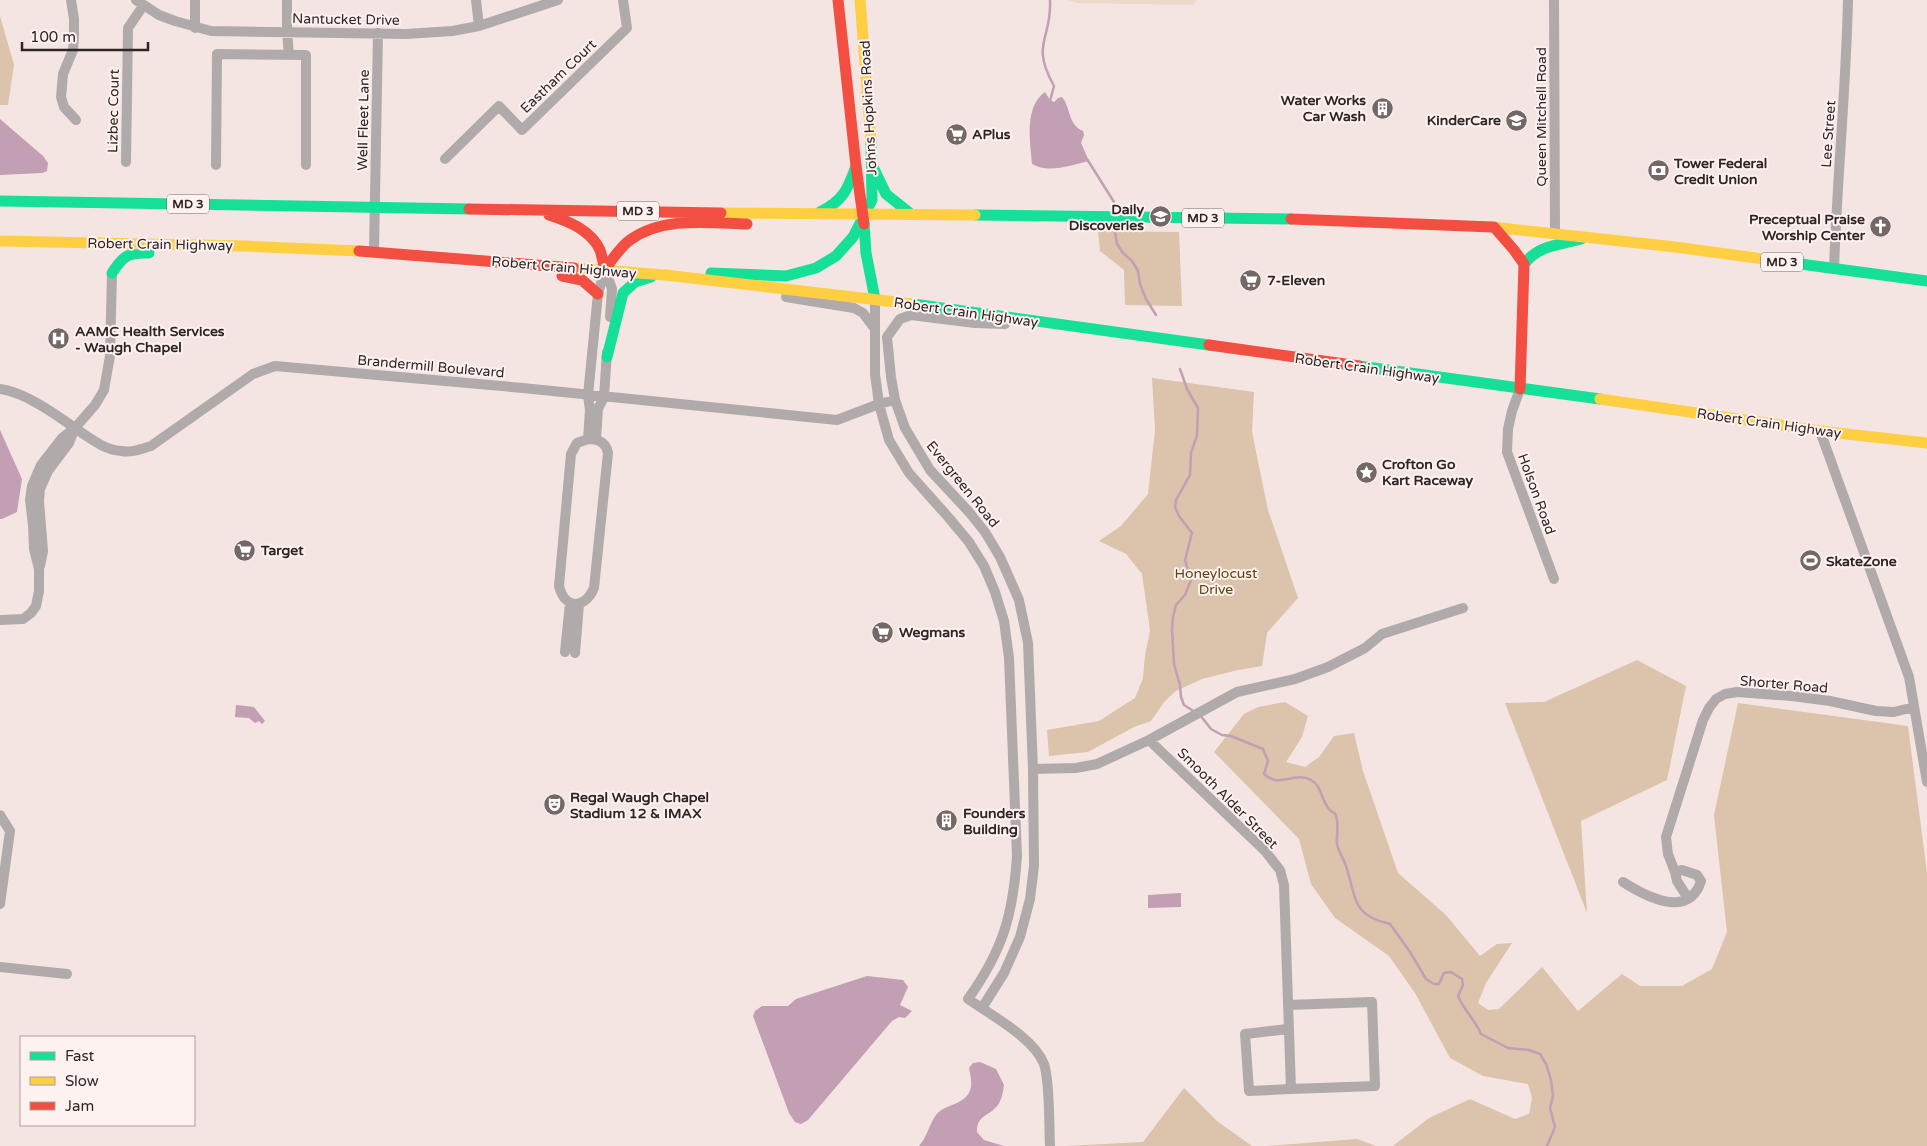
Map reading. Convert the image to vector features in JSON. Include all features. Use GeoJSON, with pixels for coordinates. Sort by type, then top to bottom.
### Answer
{"type":"FeatureCollection","features":[{"type":"Feature","properties":{"kind":"main road","name":"Johns Hopkins Road"},"geometry":{"type":"LineString","coordinates":[[838,0],[856,166],[864,215],[866,253],[875,300]]}},
{"type":"Feature","properties":{"kind":"main road","name":"Johns Hopkins Road"},"geometry":{"type":"LineString","coordinates":[[665,275],[720,273],[786,276],[816,268],[836,256],[854,236],[872,200],[872,165],[866,63],[860,0]]}},
{"type":"Feature","properties":{"kind":"main road"},"geometry":{"type":"LineString","coordinates":[[872,165],[882,190],[887,197],[911,214]]}},
{"type":"Feature","properties":{"kind":"main road"},"geometry":{"type":"LineString","coordinates":[[605,270],[631,239],[647,230],[664,225],[755,224],[817,213],[833,207],[846,192],[856,166]]}},
{"type":"Feature","properties":{"kind":"main road","name":"MD 3"},"geometry":{"type":"LineString","coordinates":[[0,201],[864,215],[911,214],[1327,220],[1494,228],[1555,233],[1927,281]]}},
{"type":"Feature","properties":{"kind":"main road"},"geometry":{"type":"LineString","coordinates":[[529,209],[566,220],[586,233],[599,248],[605,270]]}},
{"type":"Feature","properties":{"kind":"main road"},"geometry":{"type":"LineString","coordinates":[[1494,228],[1514,248],[1524,264],[1520,389]]}},
{"type":"Feature","properties":{"kind":"main road"},"geometry":{"type":"LineString","coordinates":[[1524,264],[1532,254],[1542,248],[1554,247],[1590,237]]}},
{"type":"Feature","properties":{"kind":"main road","name":"Robert Crain Highway"},"geometry":{"type":"LineString","coordinates":[[0,240],[244,246],[374,252],[704,279],[875,300],[1752,420],[1820,431],[1927,443]]}},
{"type":"Feature","properties":{"kind":"main road"},"geometry":{"type":"LineString","coordinates":[[112,273],[122,257],[131,252],[174,253],[244,246]]}},
{"type":"Feature","properties":{"kind":"main road"},"geometry":{"type":"LineString","coordinates":[[0,250],[98,251],[106,258],[112,273]]}},
{"type":"Feature","properties":{"kind":"main road"},"geometry":{"type":"LineString","coordinates":[[420,255],[492,269],[581,278],[589,283],[598,294]]}},
{"type":"Feature","properties":{"kind":"main road"},"geometry":{"type":"LineString","coordinates":[[606,357],[623,293],[628,285],[639,279],[665,275]]}},
{"type":"Feature","properties":{"kind":"street"},"geometry":{"type":"LineString","coordinates":[[71,0],[74,19],[73,50],[63,74],[61,97],[64,107],[76,120]]}},
{"type":"Feature","properties":{"kind":"street"},"geometry":{"type":"LineString","coordinates":[[195,0],[195,28]]}},
{"type":"Feature","properties":{"kind":"street"},"geometry":{"type":"LineString","coordinates":[[287,0],[289,55]]}},
{"type":"Feature","properties":{"kind":"street"},"geometry":{"type":"LineString","coordinates":[[476,0],[479,26]]}},
{"type":"Feature","properties":{"kind":"street","name":"Nantucket Drive"},"geometry":{"type":"LineString","coordinates":[[140,3],[167,18],[210,31],[378,33],[432,32],[479,26],[558,0]]}},
{"type":"Feature","properties":{"kind":"street","name":"Eastham Court"},"geometry":{"type":"LineString","coordinates":[[445,159],[499,106],[522,130],[627,28],[623,0]]}},
{"type":"Feature","properties":{"kind":"street","name":"Queen Mitchell Road"},"geometry":{"type":"LineString","coordinates":[[1554,0],[1555,233]]}},
{"type":"Feature","properties":{"kind":"street","name":"Lee Street"},"geometry":{"type":"LineString","coordinates":[[1834,269],[1837,195],[1846,72],[1848,0]]}},
{"type":"Feature","properties":{"kind":"street","name":"Lizbec Court"},"geometry":{"type":"LineString","coordinates":[[126,162],[128,28],[140,3]]}},
{"type":"Feature","properties":{"kind":"street","name":"Well Fleet Lane"},"geometry":{"type":"LineString","coordinates":[[374,252],[378,33]]}},
{"type":"Feature","properties":{"kind":"street"},"geometry":{"type":"LineString","coordinates":[[216,165],[217,54],[306,55],[306,165]]}},
{"type":"Feature","properties":{"kind":"street"},"geometry":{"type":"LineString","coordinates":[[592,439],[588,395],[598,294],[605,270]]}},
{"type":"Feature","properties":{"kind":"street"},"geometry":{"type":"LineString","coordinates":[[592,439],[598,409],[604,397],[612,289],[605,270]]}},
{"type":"Feature","properties":{"kind":"street"},"geometry":{"type":"LineString","coordinates":[[0,620],[23,619],[36,606],[39,590],[39,569],[34,549],[34,525],[30,500],[32,486],[41,465],[62,438],[75,428],[104,390],[110,356],[112,273]]}},
{"type":"Feature","properties":{"kind":"street"},"geometry":{"type":"LineString","coordinates":[[704,279],[813,302],[854,308],[864,313],[875,329]]}},
{"type":"Feature","properties":{"kind":"street"},"geometry":{"type":"LineString","coordinates":[[875,300],[875,374],[879,404],[889,440],[909,473],[969,542],[984,566],[1004,621],[1009,658],[1017,856],[1016,877],[1011,912],[1001,942],[986,973],[968,998],[1023,1038],[1036,1050],[1044,1065],[1050,1146]]}},
{"type":"Feature","properties":{"kind":"street","name":"Evergreen Road"},"geometry":{"type":"LineString","coordinates":[[982,1008],[1004,973],[1020,937],[1030,899],[1034,866],[1033,769],[1028,643],[1019,600],[1000,557],[985,532],[969,512],[930,470],[905,428],[895,400],[887,337],[900,319],[912,315],[975,323],[1070,327]]}},
{"type":"Feature","properties":{"kind":"street","name":"Brandermill Boulevard"},"geometry":{"type":"LineString","coordinates":[[0,389],[8,390],[32,402],[105,447],[120,452],[152,446],[253,374],[275,366],[837,420],[895,400]]}},
{"type":"Feature","properties":{"kind":"street","name":"Holson Road"},"geometry":{"type":"LineString","coordinates":[[1520,389],[1508,429],[1507,452],[1554,579]]}},
{"type":"Feature","properties":{"kind":"street"},"geometry":{"type":"LineString","coordinates":[[1820,431],[1909,677],[1927,782]]}},
{"type":"Feature","properties":{"kind":"street"},"geometry":{"type":"LineString","coordinates":[[592,439],[603,442],[608,453],[595,580],[590,596],[574,603],[561,594],[559,586],[572,454],[577,443],[592,439]]}},
{"type":"Feature","properties":{"kind":"street"},"geometry":{"type":"LineString","coordinates":[[570,652],[574,603]]}},
{"type":"Feature","properties":{"kind":"street"},"geometry":{"type":"LineString","coordinates":[[1033,769],[1076,768],[1097,764],[1149,740],[1238,692],[1295,678],[1328,667],[1365,648],[1382,634],[1463,608]]}},
{"type":"Feature","properties":{"kind":"street","name":"Shorter Road"},"geometry":{"type":"LineString","coordinates":[[1688,898],[1677,881],[1668,854],[1666,837],[1703,720],[1708,708],[1716,699],[1726,694],[1737,692],[1830,701],[1876,711],[1894,712],[1914,707]]}},
{"type":"Feature","properties":{"kind":"street","name":"Smooth Alder Street"},"geometry":{"type":"LineString","coordinates":[[1149,740],[1265,851],[1280,870],[1284,885],[1291,1089]]}},
{"type":"Feature","properties":{"kind":"street"},"geometry":{"type":"LineString","coordinates":[[0,815],[10,831],[0,904]]}},
{"type":"Feature","properties":{"kind":"street"},"geometry":{"type":"LineString","coordinates":[[1623,882],[1643,894],[1661,901],[1677,902],[1694,894],[1701,881],[1697,875],[1690,871],[1682,870],[1675,872]]}},
{"type":"Feature","properties":{"kind":"street"},"geometry":{"type":"LineString","coordinates":[[0,967],[67,974]]}},
{"type":"Feature","properties":{"kind":"street"},"geometry":{"type":"LineString","coordinates":[[1288,1005],[1372,1002],[1375,1086],[1249,1091],[1246,1034],[1288,1029]]}},
{"type":"Feature","properties":{"kind":"shaded area"},"geometry":{"type":"Polygon","coordinates":[[[1067,0],[1197,0],[1193,5],[1077,3],[1067,0]]]}},
{"type":"Feature","properties":{"kind":"shaded area"},"geometry":{"type":"Polygon","coordinates":[[[1045,92],[1050,100],[1054,102],[1062,97],[1065,101],[1072,121],[1083,131],[1084,135],[1081,143],[1089,161],[1053,168],[1038,167],[1032,164],[1031,115],[1038,98],[1045,92]]]}},
{"type":"Feature","properties":{"kind":"shaded area"},"geometry":{"type":"Polygon","coordinates":[[[0,119],[43,156],[48,163],[47,171],[42,173],[0,175],[0,119]]]}},
{"type":"Feature","properties":{"kind":"shaded area"},"geometry":{"type":"Polygon","coordinates":[[[0,430],[22,479],[17,512],[2,519],[0,519],[0,430]]]}},
{"type":"Feature","properties":{"kind":"shaded area"},"geometry":{"type":"Polygon","coordinates":[[[236,705],[254,707],[265,721],[262,724],[259,721],[255,723],[249,718],[235,717],[236,705]]]}},
{"type":"Feature","properties":{"kind":"shaded area"},"geometry":{"type":"Polygon","coordinates":[[[1181,893],[1181,907],[1148,908],[1148,895],[1181,893]]]}},
{"type":"Feature","properties":{"kind":"shaded area"},"geometry":{"type":"Polygon","coordinates":[[[867,976],[903,980],[908,987],[900,1005],[912,1011],[905,1018],[899,1017],[892,1021],[808,1120],[801,1124],[795,1122],[789,1113],[753,1016],[755,1011],[762,1006],[788,1006],[796,999],[867,976]]]}},
{"type":"Feature","properties":{"kind":"shaded area"},"geometry":{"type":"Polygon","coordinates":[[[980,1062],[996,1069],[1004,1085],[999,1103],[995,1109],[981,1119],[977,1132],[984,1140],[1004,1146],[919,1146],[936,1115],[945,1108],[961,1101],[969,1093],[971,1078],[969,1068],[973,1063],[980,1062]]]}},
{"type":"Feature","properties":{"kind":"green space"},"geometry":{"type":"Polygon","coordinates":[[[0,16],[14,65],[8,105],[0,105],[0,16]]]}},
{"type":"Feature","properties":{"kind":"green space"},"geometry":{"type":"Polygon","coordinates":[[[1098,231],[1179,232],[1182,306],[1125,305],[1124,270],[1100,251],[1098,231]]]}},
{"type":"Feature","properties":{"kind":"green space","name":"Honeylocust Drive"},"geometry":{"type":"Polygon","coordinates":[[[1152,378],[1254,392],[1252,432],[1268,510],[1298,598],[1267,633],[1262,666],[1202,679],[1176,691],[1165,701],[1151,721],[1134,727],[1088,752],[1049,756],[1047,730],[1099,721],[1135,698],[1143,678],[1150,630],[1142,574],[1126,554],[1099,541],[1121,526],[1148,494],[1155,430],[1152,378]]]}},
{"type":"Feature","properties":{"kind":"green space"},"geometry":{"type":"Polygon","coordinates":[[[1637,660],[1686,686],[1667,780],[1581,821],[1587,913],[1505,703],[1544,702],[1637,660]]]}},
{"type":"Feature","properties":{"kind":"green space"},"geometry":{"type":"Polygon","coordinates":[[[1285,702],[1308,716],[1302,737],[1286,762],[1305,767],[1319,757],[1334,736],[1354,733],[1363,771],[1398,873],[1446,915],[1480,956],[1497,944],[1512,943],[1486,983],[1478,1003],[1488,1010],[1499,1009],[1542,967],[1578,1011],[1622,974],[1640,986],[1682,986],[1712,969],[1727,932],[1714,815],[1738,703],[1908,726],[1927,873],[1927,1146],[1393,1146],[1429,1118],[1470,1099],[1515,1119],[1529,1114],[1532,1098],[1528,1084],[1483,1076],[1450,1058],[1415,993],[1389,956],[1335,918],[1311,884],[1299,839],[1214,752],[1244,714],[1258,707],[1285,702]]]}},
{"type":"Feature","properties":{"kind":"green space"},"geometry":{"type":"Polygon","coordinates":[[[1184,1088],[1217,1121],[1252,1146],[1065,1146],[1143,1142],[1184,1088]]]}},
{"type":"Feature","properties":{"kind":"green space"},"geometry":{"type":"Polygon","coordinates":[[[1357,1139],[1376,1146],[1266,1146],[1357,1139]]]}},
{"type":"Feature","properties":{"kind":"waterway"},"geometry":{"type":"LineString","coordinates":[[1050,0],[1050,13],[1043,50],[1047,72],[1054,86],[1050,101]]}},
{"type":"Feature","properties":{"kind":"waterway"},"geometry":{"type":"LineString","coordinates":[[1087,159],[1114,202]]}},
{"type":"Feature","properties":{"kind":"waterway"},"geometry":{"type":"LineString","coordinates":[[1115,232],[1117,244],[1138,271],[1140,284],[1146,299],[1156,315]]}},
{"type":"Feature","properties":{"kind":"waterway"},"geometry":{"type":"LineString","coordinates":[[1180,369],[1187,389],[1198,408],[1197,435],[1191,453],[1190,475],[1176,500],[1175,507],[1179,516],[1192,533],[1185,560],[1191,580],[1185,595],[1176,605],[1172,629],[1174,664],[1180,685],[1181,697],[1184,705],[1195,712]]}},
{"type":"Feature","properties":{"kind":"waterway"},"geometry":{"type":"LineString","coordinates":[[1200,715],[1211,729],[1222,735],[1231,736],[1263,749],[1268,761],[1264,774],[1270,778],[1281,780],[1299,777],[1315,783],[1326,805],[1335,814],[1338,825],[1337,844],[1358,906],[1369,916],[1390,924],[1426,979],[1434,984],[1439,984],[1444,973],[1451,972],[1462,979],[1463,985],[1458,996],[1481,1034],[1508,1048],[1529,1050],[1540,1054],[1546,1064],[1551,1080],[1553,1096],[1550,1108],[1555,1127],[1547,1146]]}},
{"type":"Feature","properties":{"kind":"traffic: fast"},"geometry":{"type":"LineString","coordinates":[[711,273],[786,276],[816,268],[836,256],[853,237],[872,200],[871,140]]}},
{"type":"Feature","properties":{"kind":"traffic: fast"},"geometry":{"type":"LineString","coordinates":[[872,165],[886,194],[911,214]]}},
{"type":"Feature","properties":{"kind":"traffic: fast"},"geometry":{"type":"LineString","coordinates":[[820,212],[828,208],[844,193],[856,166]]}},
{"type":"Feature","properties":{"kind":"traffic: fast"},"geometry":{"type":"LineString","coordinates":[[0,201],[469,209]]}},
{"type":"Feature","properties":{"kind":"traffic: fast"},"geometry":{"type":"LineString","coordinates":[[975,215],[1291,219]]}},
{"type":"Feature","properties":{"kind":"traffic: fast"},"geometry":{"type":"LineString","coordinates":[[864,224],[866,253],[875,299]]}},
{"type":"Feature","properties":{"kind":"traffic: fast"},"geometry":{"type":"LineString","coordinates":[[1524,264],[1543,249],[1581,239]]}},
{"type":"Feature","properties":{"kind":"traffic: fast"},"geometry":{"type":"LineString","coordinates":[[112,273],[127,256],[136,253],[149,253]]}},
{"type":"Feature","properties":{"kind":"traffic: fast"},"geometry":{"type":"LineString","coordinates":[[1793,263],[1927,281]]}},
{"type":"Feature","properties":{"kind":"traffic: fast"},"geometry":{"type":"LineString","coordinates":[[607,357],[623,293],[635,282],[651,277]]}},
{"type":"Feature","properties":{"kind":"traffic: fast"},"geometry":{"type":"LineString","coordinates":[[913,304],[1209,345]]}},
{"type":"Feature","properties":{"kind":"traffic: fast"},"geometry":{"type":"LineString","coordinates":[[1359,366],[1600,399]]}},
{"type":"Feature","properties":{"kind":"traffic: slow"},"geometry":{"type":"LineString","coordinates":[[860,0],[871,140]]}},
{"type":"Feature","properties":{"kind":"traffic: slow"},"geometry":{"type":"LineString","coordinates":[[721,213],[975,215]]}},
{"type":"Feature","properties":{"kind":"traffic: slow"},"geometry":{"type":"LineString","coordinates":[[1492,227],[1675,247],[1793,263]]}},
{"type":"Feature","properties":{"kind":"traffic: slow"},"geometry":{"type":"LineString","coordinates":[[0,241],[244,246],[359,251]]}},
{"type":"Feature","properties":{"kind":"traffic: slow"},"geometry":{"type":"LineString","coordinates":[[574,268],[665,275],[913,304]]}},
{"type":"Feature","properties":{"kind":"traffic: slow"},"geometry":{"type":"LineString","coordinates":[[1600,399],[1820,431],[1927,443]]}},
{"type":"Feature","properties":{"kind":"traffic: jam"},"geometry":{"type":"LineString","coordinates":[[838,0],[864,224]]}},
{"type":"Feature","properties":{"kind":"traffic: jam"},"geometry":{"type":"LineString","coordinates":[[469,209],[721,213]]}},
{"type":"Feature","properties":{"kind":"traffic: jam"},"geometry":{"type":"LineString","coordinates":[[549,215],[571,223],[591,237],[600,250],[605,269]]}},
{"type":"Feature","properties":{"kind":"traffic: jam"},"geometry":{"type":"LineString","coordinates":[[1291,219],[1492,227]]}},
{"type":"Feature","properties":{"kind":"traffic: jam"},"geometry":{"type":"LineString","coordinates":[[605,269],[626,243],[643,232],[657,227],[702,222],[747,224]]}},
{"type":"Feature","properties":{"kind":"traffic: jam"},"geometry":{"type":"LineString","coordinates":[[1494,227],[1524,264],[1520,389]]}},
{"type":"Feature","properties":{"kind":"traffic: jam"},"geometry":{"type":"LineString","coordinates":[[359,251],[574,268]]}},
{"type":"Feature","properties":{"kind":"traffic: jam"},"geometry":{"type":"LineString","coordinates":[[562,276],[582,280],[598,294]]}},
{"type":"Feature","properties":{"kind":"traffic: jam"},"geometry":{"type":"LineString","coordinates":[[1209,345],[1359,366]]}},
{"type":"Feature","properties":{"kind":"place","name":"Water Works Car Wash"},"geometry":{"type":"Point","coordinates":[1382,108]}},
{"type":"Feature","properties":{"kind":"place","name":"KinderCare"},"geometry":{"type":"Point","coordinates":[1517,120]}},
{"type":"Feature","properties":{"kind":"place","name":"APlus"},"geometry":{"type":"Point","coordinates":[956,134]}},
{"type":"Feature","properties":{"kind":"place","name":"Tower Federal Credit Union"},"geometry":{"type":"Point","coordinates":[1658,171]}},
{"type":"Feature","properties":{"kind":"place","name":"Daily Discoveries"},"geometry":{"type":"Point","coordinates":[1160,217]}},
{"type":"Feature","properties":{"kind":"place","name":"Preceptual Praise Worship Center"},"geometry":{"type":"Point","coordinates":[1881,227]}},
{"type":"Feature","properties":{"kind":"place","name":"7-Eleven"},"geometry":{"type":"Point","coordinates":[1251,280]}},
{"type":"Feature","properties":{"kind":"place","name":"AAMC Health Services - Waugh Chapel"},"geometry":{"type":"Point","coordinates":[59,339]}},
{"type":"Feature","properties":{"kind":"place","name":"Crofton Go Kart Raceway"},"geometry":{"type":"Point","coordinates":[1366,472]}},
{"type":"Feature","properties":{"kind":"place","name":"Target"},"geometry":{"type":"Point","coordinates":[245,550]}},
{"type":"Feature","properties":{"kind":"place","name":"SkateZone"},"geometry":{"type":"Point","coordinates":[1810,561]}},
{"type":"Feature","properties":{"kind":"place","name":"Wegmans"},"geometry":{"type":"Point","coordinates":[883,632]}},
{"type":"Feature","properties":{"kind":"place","name":"Regal Waugh Chapel Stadium 12 & IMAX"},"geometry":{"type":"Point","coordinates":[554,805]}},
{"type":"Feature","properties":{"kind":"place","name":"Founders Building"},"geometry":{"type":"Point","coordinates":[947,821]}}]}
